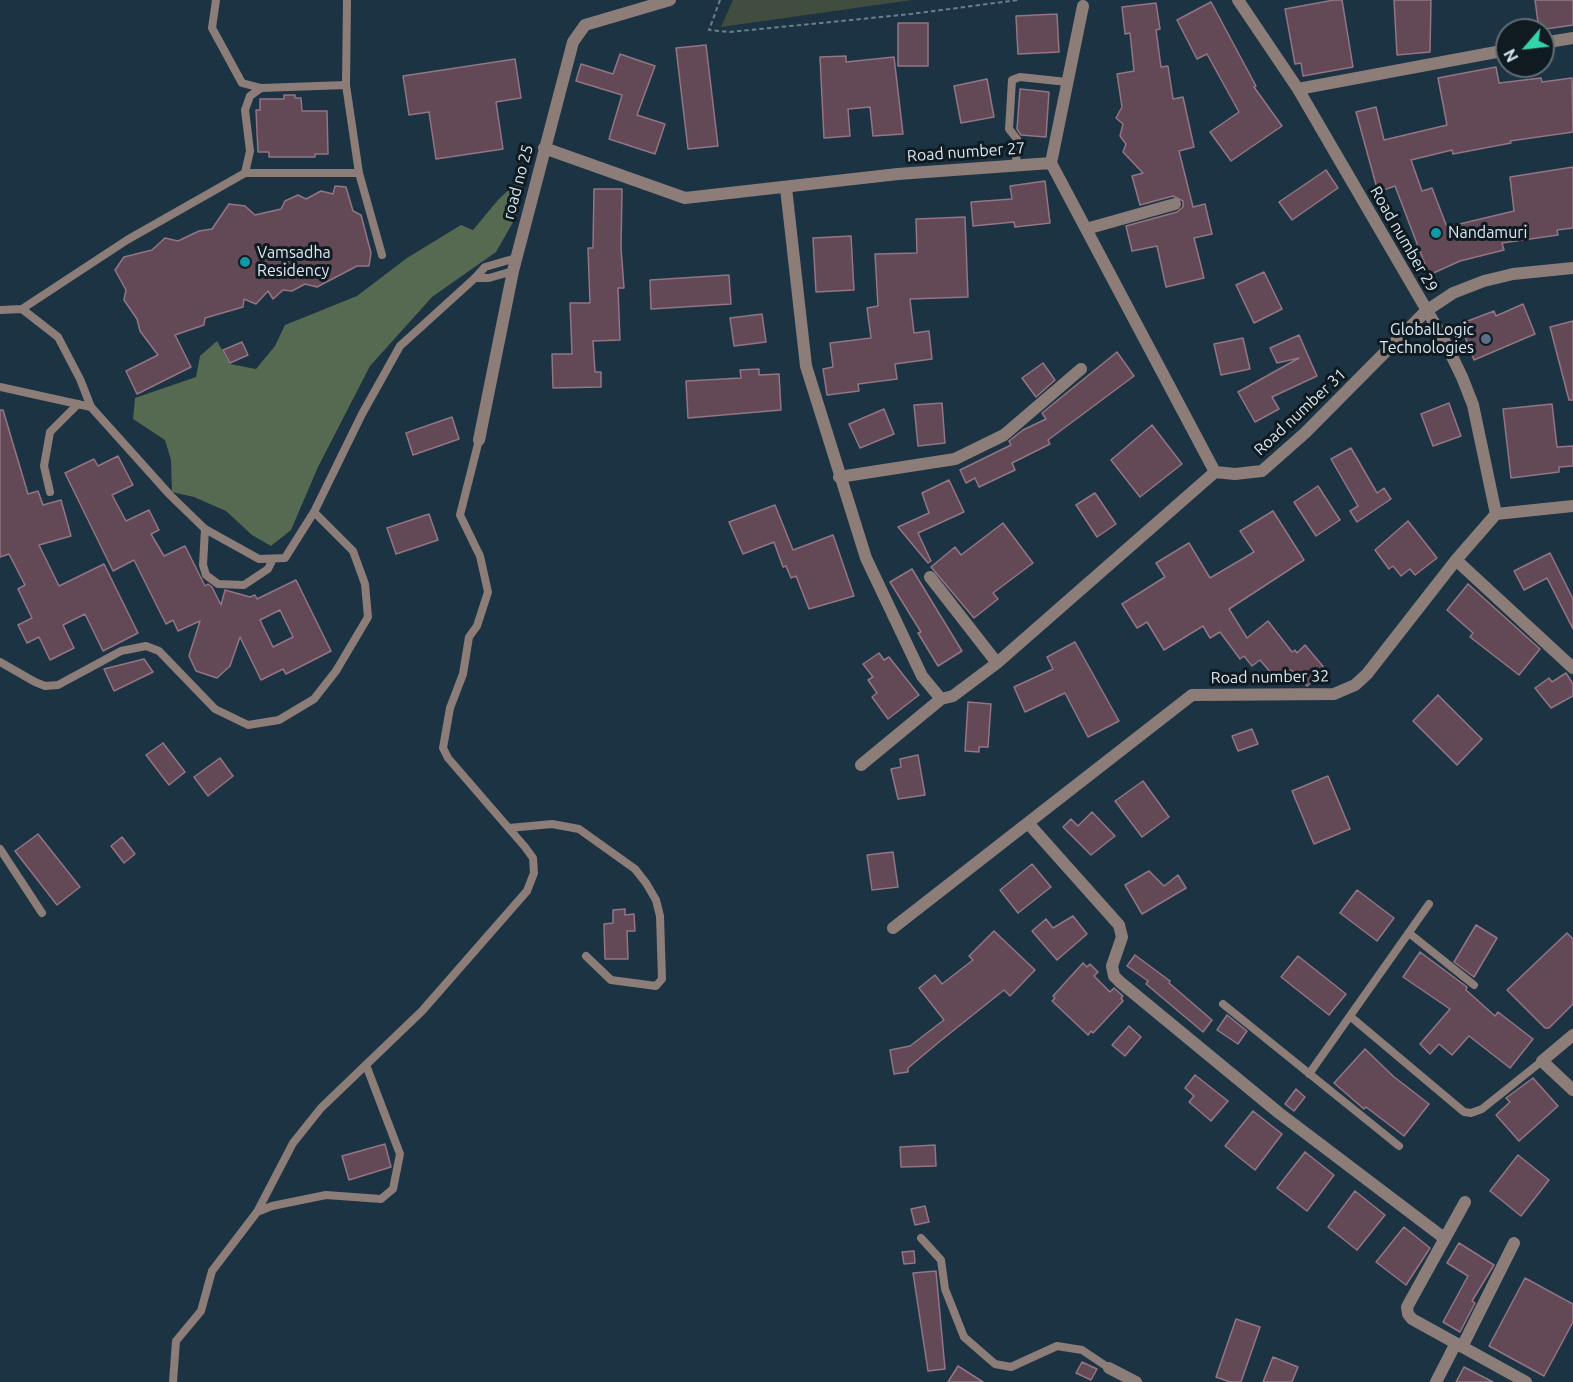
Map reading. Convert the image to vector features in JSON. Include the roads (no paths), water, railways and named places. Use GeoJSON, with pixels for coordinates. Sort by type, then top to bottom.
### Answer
{"type":"FeatureCollection","features":[{"type":"Feature","properties":{"kind":"street","name":"road no 25"},"geometry":{"type":"LineString","coordinates":[[479,440],[514,264],[573,42],[585,25],[670,0]]}},
{"type":"Feature","properties":{"kind":"street","name":"Road number 29"},"geometry":{"type":"LineString","coordinates":[[1238,0],[1298,89],[1462,376],[1473,405],[1496,514]]}},
{"type":"Feature","properties":{"kind":"street"},"geometry":{"type":"LineString","coordinates":[[861,765],[947,698],[997,663],[1215,472],[1051,163],[1083,6]]}},
{"type":"Feature","properties":{"kind":"street"},"geometry":{"type":"LineString","coordinates":[[1555,42],[1573,38]]}},
{"type":"Feature","properties":{"kind":"street"},"geometry":{"type":"LineString","coordinates":[[1298,89],[1495,52]]}},
{"type":"Feature","properties":{"kind":"street","name":"Road number 27"},"geometry":{"type":"LineString","coordinates":[[544,148],[685,198],[898,174],[1051,163]]}},
{"type":"Feature","properties":{"kind":"street"},"geometry":{"type":"LineString","coordinates":[[786,188],[806,366],[839,477],[866,558],[922,676],[947,698]]}},
{"type":"Feature","properties":{"kind":"street"},"geometry":{"type":"LineString","coordinates":[[1086,229],[1174,204]]}},
{"type":"Feature","properties":{"kind":"street","name":"Road number 31"},"geometry":{"type":"LineString","coordinates":[[1215,472],[1235,474],[1262,471],[1305,433],[1426,311],[1453,293],[1484,281],[1513,274],[1573,268]]}},
{"type":"Feature","properties":{"kind":"street"},"geometry":{"type":"LineString","coordinates":[[839,477],[955,459],[1004,435],[1081,369]]}},
{"type":"Feature","properties":{"kind":"street"},"geometry":{"type":"LineString","coordinates":[[1496,514],[1573,506]]}},
{"type":"Feature","properties":{"kind":"street","name":"Road number 32"},"geometry":{"type":"LineString","coordinates":[[893,928],[1191,695],[1334,694],[1355,685],[1367,674],[1456,560],[1496,514]]}},
{"type":"Feature","properties":{"kind":"street"},"geometry":{"type":"LineString","coordinates":[[1456,560],[1573,668]]}},
{"type":"Feature","properties":{"kind":"street"},"geometry":{"type":"LineString","coordinates":[[930,577],[997,663]]}},
{"type":"Feature","properties":{"kind":"street"},"geometry":{"type":"LineString","coordinates":[[1028,823],[1119,925],[1122,937],[1112,966],[1114,976],[1120,982],[1279,1113],[1444,1238]]}},
{"type":"Feature","properties":{"kind":"street"},"geometry":{"type":"LineString","coordinates":[[1573,1035],[1542,1061],[1573,1090]]}},
{"type":"Feature","properties":{"kind":"street"},"geometry":{"type":"LineString","coordinates":[[1465,1202],[1407,1307],[1412,1319],[1526,1382]]}},
{"type":"Feature","properties":{"kind":"street"},"geometry":{"type":"LineString","coordinates":[[1436,1382],[1459,1345],[1514,1243]]}},
{"type":"Feature","properties":{"kind":"street"},"geometry":{"type":"LineString","coordinates":[[1109,1368],[1119,1378],[1136,1382]]}},
{"type":"Feature","properties":{"kind":"lane"},"geometry":{"type":"LineString","coordinates":[[216,0],[212,28],[242,83],[261,88],[346,85]]}},
{"type":"Feature","properties":{"kind":"lane"},"geometry":{"type":"LineString","coordinates":[[347,0],[346,85],[358,172],[382,255]]}},
{"type":"Feature","properties":{"kind":"lane"},"geometry":{"type":"LineString","coordinates":[[1016,165],[1017,139],[1009,129],[1012,80],[1020,77],[1067,82]]}},
{"type":"Feature","properties":{"kind":"lane"},"geometry":{"type":"LineString","coordinates":[[245,173],[250,151],[245,110],[250,96],[261,88]]}},
{"type":"Feature","properties":{"kind":"lane"},"geometry":{"type":"LineString","coordinates":[[0,310],[22,309],[127,240],[245,173],[358,172]]}},
{"type":"Feature","properties":{"kind":"lane"},"geometry":{"type":"LineString","coordinates":[[22,309],[58,337],[80,379],[91,407],[170,495],[205,529],[246,554],[272,561],[285,558],[314,512],[362,414],[400,346],[485,267],[514,264]]}},
{"type":"Feature","properties":{"kind":"lane"},"geometry":{"type":"LineString","coordinates":[[475,278],[489,278],[514,264]]}},
{"type":"Feature","properties":{"kind":"lane"},"geometry":{"type":"LineString","coordinates":[[0,387],[91,407]]}},
{"type":"Feature","properties":{"kind":"lane"},"geometry":{"type":"LineString","coordinates":[[50,492],[44,466],[50,432],[78,404]]}},
{"type":"Feature","properties":{"kind":"lane"},"geometry":{"type":"LineString","coordinates":[[173,1382],[176,1341],[204,1305],[212,1270],[257,1212],[293,1143],[321,1108],[422,1011],[528,891],[534,873],[533,858],[447,758],[443,748],[450,708],[463,675],[469,637],[477,626],[488,592],[480,556],[460,515],[479,440]]}},
{"type":"Feature","properties":{"kind":"lane"},"geometry":{"type":"LineString","coordinates":[[0,662],[45,686],[58,685],[121,651],[146,646],[159,651],[215,709],[248,725],[279,720],[314,699],[336,671],[368,617],[365,584],[353,551],[314,512]]}},
{"type":"Feature","properties":{"kind":"lane"},"geometry":{"type":"LineString","coordinates":[[205,529],[203,565],[206,575],[218,584],[244,585],[268,569],[272,561]]}},
{"type":"Feature","properties":{"kind":"lane"},"geometry":{"type":"LineString","coordinates":[[509,828],[552,824],[579,830],[635,869],[646,883],[656,900],[660,916],[662,979],[656,986],[611,980],[586,956]]}},
{"type":"Feature","properties":{"kind":"lane"},"geometry":{"type":"LineString","coordinates":[[0,849],[42,913]]}},
{"type":"Feature","properties":{"kind":"lane"},"geometry":{"type":"LineString","coordinates":[[1309,1074],[1430,904]]}},
{"type":"Feature","properties":{"kind":"lane"},"geometry":{"type":"LineString","coordinates":[[1409,933],[1474,985]]}},
{"type":"Feature","properties":{"kind":"lane"},"geometry":{"type":"LineString","coordinates":[[1223,1004],[1399,1146]]}},
{"type":"Feature","properties":{"kind":"lane"},"geometry":{"type":"LineString","coordinates":[[1351,1017],[1464,1112],[1471,1113],[1482,1109],[1542,1061]]}},
{"type":"Feature","properties":{"kind":"lane"},"geometry":{"type":"LineString","coordinates":[[257,1212],[272,1206],[326,1195],[381,1199],[393,1189],[400,1154],[366,1065]]}},
{"type":"Feature","properties":{"kind":"lane"},"geometry":{"type":"LineString","coordinates":[[921,1238],[940,1260],[945,1289],[964,1337],[995,1364],[1011,1367],[1057,1346],[1082,1350],[1109,1368]]}},
{"type":"Feature","properties":{"kind":"place","name":"Nandamuri"},"geometry":{"type":"Point","coordinates":[1436,233]}},
{"type":"Feature","properties":{"kind":"place","name":"Vamsadha Residency"},"geometry":{"type":"Point","coordinates":[245,262]}},
{"type":"Feature","properties":{"kind":"place","name":"GlobalLogic Technologies"},"geometry":{"type":"Point","coordinates":[1486,339]}}]}
